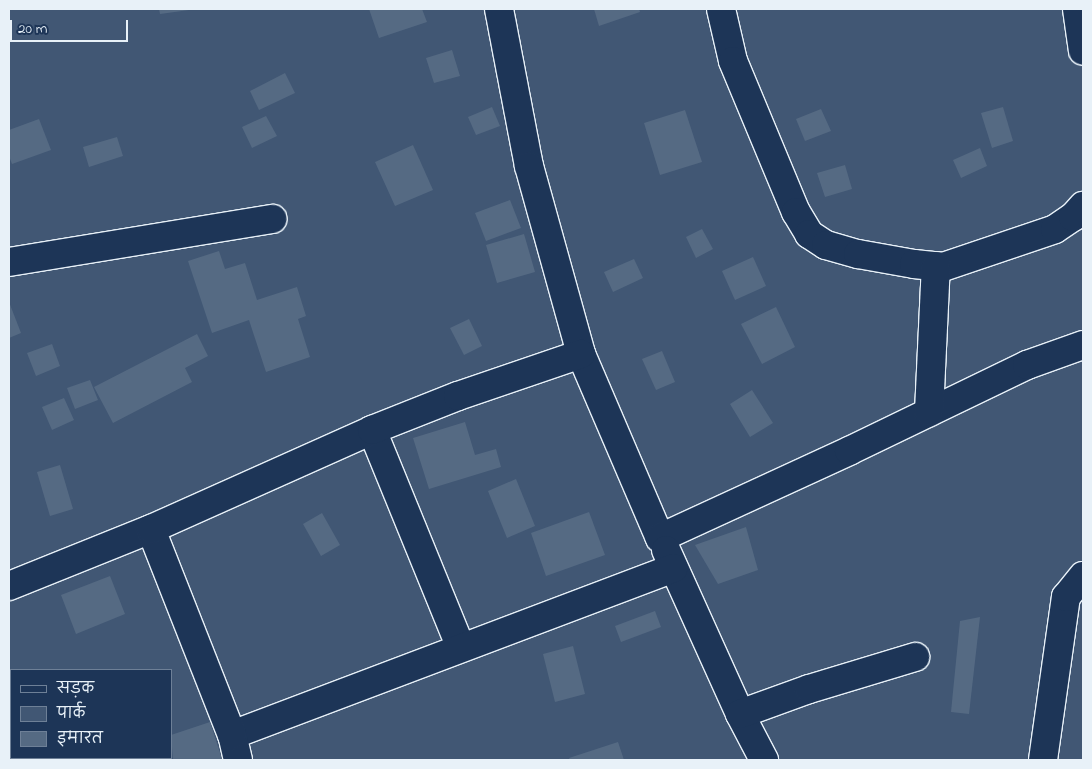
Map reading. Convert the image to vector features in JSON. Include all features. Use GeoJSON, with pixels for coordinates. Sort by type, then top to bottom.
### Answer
{"type":"FeatureCollection","features":[{"type":"Feature","properties":{"kind":"street"},"geometry":{"type":"LineString","coordinates":[[499,9],[529,166],[581,354],[660,538],[740,714],[764,760]]}},
{"type":"Feature","properties":{"kind":"street"},"geometry":{"type":"LineString","coordinates":[[721,9],[733,61],[796,212],[809,234],[826,245],[858,254],[943,267],[1055,229],[1073,217],[1083,206]]}},
{"type":"Feature","properties":{"kind":"street"},"geometry":{"type":"LineString","coordinates":[[1078,9],[1083,51]]}},
{"type":"Feature","properties":{"kind":"street"},"geometry":{"type":"LineString","coordinates":[[9,262],[273,219]]}},
{"type":"Feature","properties":{"kind":"street"},"geometry":{"type":"LineString","coordinates":[[929,412],[936,266]]}},
{"type":"Feature","properties":{"kind":"street"},"geometry":{"type":"LineString","coordinates":[[660,538],[1027,365],[1083,345]]}},
{"type":"Feature","properties":{"kind":"street"},"geometry":{"type":"LineString","coordinates":[[9,586],[151,529],[372,430],[458,396],[581,354]]}},
{"type":"Feature","properties":{"kind":"street"},"geometry":{"type":"LineString","coordinates":[[372,430],[461,648]]}},
{"type":"Feature","properties":{"kind":"street"},"geometry":{"type":"LineString","coordinates":[[151,529],[235,748],[461,648],[674,568]]}},
{"type":"Feature","properties":{"kind":"street"},"geometry":{"type":"LineString","coordinates":[[1043,760],[1066,596],[1083,576]]}},
{"type":"Feature","properties":{"kind":"street"},"geometry":{"type":"LineString","coordinates":[[740,714],[809,689],[914,657]]}},
{"type":"Feature","properties":{"kind":"green space"},"geometry":{"type":"Polygon","coordinates":[[[9,9],[1083,9],[1083,760],[9,760],[9,9]]]}},
{"type":"Feature","properties":{"kind":"building"},"geometry":{"type":"Polygon","coordinates":[[[159,9],[189,9],[189,10],[160,14],[159,9]]]}},
{"type":"Feature","properties":{"kind":"building"},"geometry":{"type":"Polygon","coordinates":[[[369,9],[422,9],[427,22],[379,38],[369,9]]]}},
{"type":"Feature","properties":{"kind":"building"},"geometry":{"type":"Polygon","coordinates":[[[594,9],[639,9],[640,12],[599,26],[594,9]]]}},
{"type":"Feature","properties":{"kind":"building"},"geometry":{"type":"Polygon","coordinates":[[[452,50],[460,76],[434,83],[426,58],[452,50]]]}},
{"type":"Feature","properties":{"kind":"building"},"geometry":{"type":"Polygon","coordinates":[[[285,73],[295,93],[259,110],[250,91],[285,73]]]}},
{"type":"Feature","properties":{"kind":"building"},"geometry":{"type":"Polygon","coordinates":[[[492,107],[500,126],[476,135],[468,117],[492,107]]]}},
{"type":"Feature","properties":{"kind":"building"},"geometry":{"type":"Polygon","coordinates":[[[1003,107],[1013,141],[992,148],[981,113],[1003,107]]]}},
{"type":"Feature","properties":{"kind":"building"},"geometry":{"type":"Polygon","coordinates":[[[821,109],[831,131],[805,141],[796,119],[821,109]]]}},
{"type":"Feature","properties":{"kind":"building"},"geometry":{"type":"Polygon","coordinates":[[[685,110],[702,162],[660,175],[644,123],[685,110]]]}},
{"type":"Feature","properties":{"kind":"building"},"geometry":{"type":"Polygon","coordinates":[[[266,116],[277,136],[252,148],[242,127],[266,116]]]}},
{"type":"Feature","properties":{"kind":"building"},"geometry":{"type":"Polygon","coordinates":[[[39,119],[51,150],[12,164],[9,156],[9,130],[39,119]]]}},
{"type":"Feature","properties":{"kind":"building"},"geometry":{"type":"Polygon","coordinates":[[[117,137],[123,156],[89,167],[83,147],[117,137]]]}},
{"type":"Feature","properties":{"kind":"building"},"geometry":{"type":"Polygon","coordinates":[[[413,145],[433,190],[395,206],[375,162],[413,145]]]}},
{"type":"Feature","properties":{"kind":"building"},"geometry":{"type":"Polygon","coordinates":[[[980,148],[987,166],[961,178],[953,160],[980,148]]]}},
{"type":"Feature","properties":{"kind":"building"},"geometry":{"type":"Polygon","coordinates":[[[845,165],[852,189],[825,197],[817,173],[845,165]]]}},
{"type":"Feature","properties":{"kind":"building"},"geometry":{"type":"Polygon","coordinates":[[[510,200],[521,228],[486,241],[475,213],[510,200]]]}},
{"type":"Feature","properties":{"kind":"building"},"geometry":{"type":"Polygon","coordinates":[[[702,229],[713,249],[696,258],[686,237],[702,229]]]}},
{"type":"Feature","properties":{"kind":"building"},"geometry":{"type":"Polygon","coordinates":[[[524,234],[535,272],[497,283],[486,245],[524,234]]]}},
{"type":"Feature","properties":{"kind":"building"},"geometry":{"type":"Polygon","coordinates":[[[219,251],[225,269],[245,263],[257,300],[297,287],[306,316],[298,319],[310,357],[266,372],[249,320],[212,333],[188,261],[219,251]]]}},
{"type":"Feature","properties":{"kind":"building"},"geometry":{"type":"Polygon","coordinates":[[[753,257],[766,286],[735,300],[722,271],[753,257]]]}},
{"type":"Feature","properties":{"kind":"building"},"geometry":{"type":"Polygon","coordinates":[[[634,259],[643,278],[613,292],[604,272],[634,259]]]}},
{"type":"Feature","properties":{"kind":"building"},"geometry":{"type":"Polygon","coordinates":[[[9,302],[21,333],[9,338],[9,302]]]}},
{"type":"Feature","properties":{"kind":"building"},"geometry":{"type":"Polygon","coordinates":[[[776,307],[795,347],[762,364],[741,324],[776,307]]]}},
{"type":"Feature","properties":{"kind":"building"},"geometry":{"type":"Polygon","coordinates":[[[469,319],[482,346],[464,355],[450,328],[469,319]]]}},
{"type":"Feature","properties":{"kind":"building"},"geometry":{"type":"Polygon","coordinates":[[[197,334],[208,356],[185,368],[192,382],[113,423],[94,387],[197,334]]]}},
{"type":"Feature","properties":{"kind":"building"},"geometry":{"type":"Polygon","coordinates":[[[52,344],[60,366],[36,376],[27,353],[52,344]]]}},
{"type":"Feature","properties":{"kind":"building"},"geometry":{"type":"Polygon","coordinates":[[[662,351],[675,382],[656,390],[642,359],[662,351]]]}},
{"type":"Feature","properties":{"kind":"building"},"geometry":{"type":"Polygon","coordinates":[[[90,380],[98,400],[75,409],[67,388],[90,380]]]}},
{"type":"Feature","properties":{"kind":"building"},"geometry":{"type":"Polygon","coordinates":[[[752,390],[773,423],[750,437],[730,404],[752,390]]]}},
{"type":"Feature","properties":{"kind":"building"},"geometry":{"type":"Polygon","coordinates":[[[64,398],[74,420],[52,430],[42,407],[64,398]]]}},
{"type":"Feature","properties":{"kind":"building"},"geometry":{"type":"Polygon","coordinates":[[[465,422],[475,455],[496,449],[501,467],[429,489],[413,438],[465,422]]]}},
{"type":"Feature","properties":{"kind":"building"},"geometry":{"type":"Polygon","coordinates":[[[60,465],[73,509],[50,516],[37,472],[60,465]]]}},
{"type":"Feature","properties":{"kind":"building"},"geometry":{"type":"Polygon","coordinates":[[[516,479],[535,526],[507,538],[488,491],[516,479]]]}},
{"type":"Feature","properties":{"kind":"building"},"geometry":{"type":"Polygon","coordinates":[[[589,512],[605,555],[546,576],[531,533],[589,512]]]}},
{"type":"Feature","properties":{"kind":"building"},"geometry":{"type":"Polygon","coordinates":[[[322,513],[340,545],[321,556],[303,524],[322,513]]]}},
{"type":"Feature","properties":{"kind":"building"},"geometry":{"type":"Polygon","coordinates":[[[746,527],[758,570],[718,584],[695,545],[746,527]]]}},
{"type":"Feature","properties":{"kind":"building"},"geometry":{"type":"Polygon","coordinates":[[[110,576],[125,614],[76,634],[61,595],[110,576]]]}},
{"type":"Feature","properties":{"kind":"building"},"geometry":{"type":"Polygon","coordinates":[[[655,611],[661,627],[621,642],[615,626],[655,611]]]}},
{"type":"Feature","properties":{"kind":"building"},"geometry":{"type":"Polygon","coordinates":[[[980,617],[969,714],[951,712],[960,621],[980,617]]]}},
{"type":"Feature","properties":{"kind":"building"},"geometry":{"type":"Polygon","coordinates":[[[573,646],[585,694],[555,702],[543,654],[573,646]]]}},
{"type":"Feature","properties":{"kind":"building"},"geometry":{"type":"Polygon","coordinates":[[[210,722],[222,759],[173,760],[172,735],[210,722]]]}},
{"type":"Feature","properties":{"kind":"building"},"geometry":{"type":"Polygon","coordinates":[[[618,742],[624,760],[570,760],[569,758],[618,742]]]}}]}
